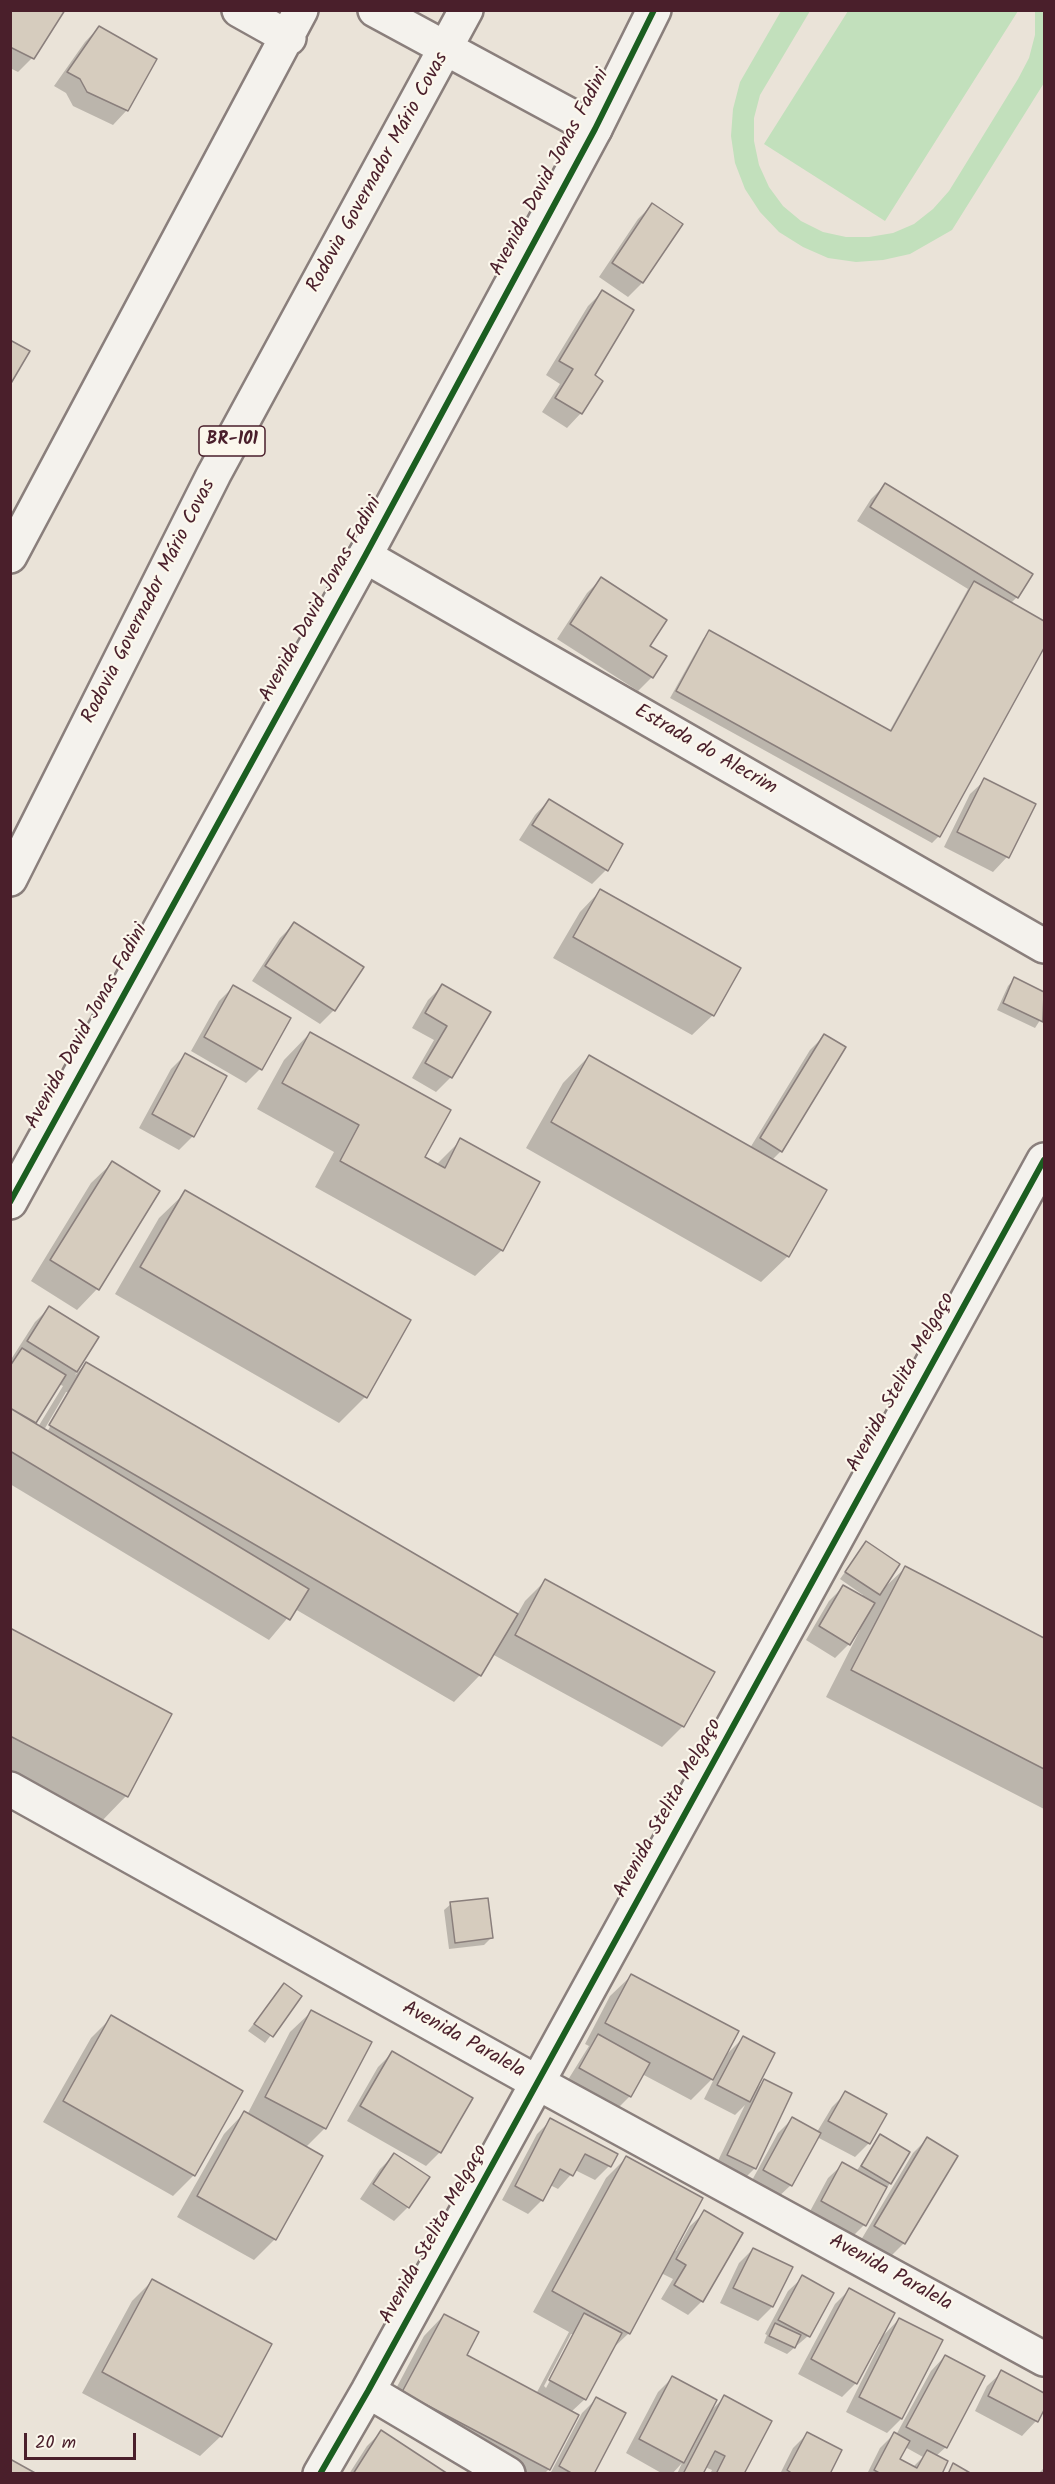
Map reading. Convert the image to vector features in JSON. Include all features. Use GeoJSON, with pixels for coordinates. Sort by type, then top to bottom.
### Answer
{"type":"FeatureCollection","features":[{"type":"Feature","properties":{"kind":"main road"},"geometry":{"type":"LineString","coordinates":[[10,556],[295,24],[239,10]]}},
{"type":"Feature","properties":{"kind":"main road"},"geometry":{"type":"LineString","coordinates":[[375,10],[595,129]]}},
{"type":"Feature","properties":{"kind":"main road","name":"Rodovia Governador Mário Covas"},"geometry":{"type":"LineString","coordinates":[[10,879],[214,474],[447,49],[466,10]]}},
{"type":"Feature","properties":{"kind":"main road","name":"Avenida David Jonas Fadini"},"geometry":{"type":"LineString","coordinates":[[10,1202],[365,556],[595,129],[654,10]]}},
{"type":"Feature","properties":{"kind":"main road","name":"Estrada do Alecrim"},"geometry":{"type":"LineString","coordinates":[[365,556],[1044,946]]}},
{"type":"Feature","properties":{"kind":"main road","name":"Avenida Stelita Melgaço"},"geometry":{"type":"LineString","coordinates":[[320,2474],[538,2083],[1044,1160]]}},
{"type":"Feature","properties":{"kind":"main road","name":"Avenida Paralela"},"geometry":{"type":"LineString","coordinates":[[10,1788],[538,2083],[1044,2359]]}},
{"type":"Feature","properties":{"kind":"main road"},"geometry":{"type":"LineString","coordinates":[[368,2391],[508,2474]]}},
{"type":"Feature","properties":{"kind":"green space"},"geometry":{"type":"Polygon","coordinates":[[[781,11],[810,11],[760,95],[754,118],[754,141],[759,165],[769,187],[783,206],[801,221],[823,232],[846,237],[869,237],[893,233],[914,224],[933,209],[949,191],[1018,79],[1029,58],[1035,35],[1035,11],[1044,11],[1044,83],[952,230],[910,254],[883,260],[856,262],[828,258],[803,247],[779,232],[760,212],[745,189],[735,163],[731,136],[733,109],[740,82],[781,11]]]}},
{"type":"Feature","properties":{"kind":"green space"},"geometry":{"type":"Polygon","coordinates":[[[848,11],[1018,11],[885,221],[764,144],[848,11]]]}},
{"type":"Feature","properties":{"kind":"building"},"geometry":{"type":"Polygon","coordinates":[[[10,10],[65,10],[34,59],[10,47],[10,10]]]}},
{"type":"Feature","properties":{"kind":"building"},"geometry":{"type":"Polygon","coordinates":[[[99,26],[157,59],[128,111],[87,92],[80,79],[67,72],[99,26]]]}},
{"type":"Feature","properties":{"kind":"building"},"geometry":{"type":"Polygon","coordinates":[[[652,203],[683,224],[643,283],[612,263],[652,203]]]}},
{"type":"Feature","properties":{"kind":"building"},"geometry":{"type":"Polygon","coordinates":[[[602,290],[634,310],[595,375],[603,381],[582,414],[555,398],[573,369],[559,361],[602,290]]]}},
{"type":"Feature","properties":{"kind":"building"},"geometry":{"type":"Polygon","coordinates":[[[10,340],[30,351],[10,385],[10,340]]]}},
{"type":"Feature","properties":{"kind":"building"},"geometry":{"type":"Polygon","coordinates":[[[885,483],[1033,574],[1018,598],[870,507],[885,483]]]}},
{"type":"Feature","properties":{"kind":"building"},"geometry":{"type":"Polygon","coordinates":[[[601,577],[667,620],[650,646],[667,656],[653,678],[570,624],[601,577]]]}},
{"type":"Feature","properties":{"kind":"building"},"geometry":{"type":"Polygon","coordinates":[[[974,581],[1044,621],[1044,648],[940,837],[676,691],[709,630],[891,731],[974,581]]]}},
{"type":"Feature","properties":{"kind":"building"},"geometry":{"type":"Polygon","coordinates":[[[984,778],[1036,804],[1009,858],[957,832],[984,778]]]}},
{"type":"Feature","properties":{"kind":"building"},"geometry":{"type":"Polygon","coordinates":[[[549,799],[623,844],[608,871],[532,825],[549,799]]]}},
{"type":"Feature","properties":{"kind":"building"},"geometry":{"type":"Polygon","coordinates":[[[600,889],[741,968],[714,1016],[573,937],[600,889]]]}},
{"type":"Feature","properties":{"kind":"building"},"geometry":{"type":"Polygon","coordinates":[[[294,922],[364,967],[335,1011],[265,966],[294,922]]]}},
{"type":"Feature","properties":{"kind":"building"},"geometry":{"type":"Polygon","coordinates":[[[1014,977],[1044,992],[1043,1022],[1003,1003],[1014,977]]]}},
{"type":"Feature","properties":{"kind":"building"},"geometry":{"type":"Polygon","coordinates":[[[442,984],[491,1012],[452,1078],[425,1063],[447,1026],[425,1013],[442,984]]]}},
{"type":"Feature","properties":{"kind":"building"},"geometry":{"type":"Polygon","coordinates":[[[233,985],[291,1018],[262,1070],[204,1037],[233,985]]]}},
{"type":"Feature","properties":{"kind":"building"},"geometry":{"type":"Polygon","coordinates":[[[310,1032],[451,1110],[425,1157],[445,1168],[460,1138],[540,1182],[503,1251],[340,1161],[359,1125],[282,1083],[310,1032]]]}},
{"type":"Feature","properties":{"kind":"building"},"geometry":{"type":"Polygon","coordinates":[[[824,1034],[846,1047],[782,1152],[760,1138],[824,1034]]]}},
{"type":"Feature","properties":{"kind":"building"},"geometry":{"type":"Polygon","coordinates":[[[185,1053],[227,1076],[194,1137],[152,1114],[185,1053]]]}},
{"type":"Feature","properties":{"kind":"building"},"geometry":{"type":"Polygon","coordinates":[[[589,1055],[827,1190],[789,1257],[551,1122],[589,1055]]]}},
{"type":"Feature","properties":{"kind":"building"},"geometry":{"type":"Polygon","coordinates":[[[112,1161],[160,1191],[99,1290],[50,1260],[112,1161]]]}},
{"type":"Feature","properties":{"kind":"building"},"geometry":{"type":"Polygon","coordinates":[[[185,1190],[411,1320],[367,1398],[140,1267],[185,1190]]]}},
{"type":"Feature","properties":{"kind":"building"},"geometry":{"type":"Polygon","coordinates":[[[49,1306],[99,1337],[77,1372],[27,1341],[49,1306]]]}},
{"type":"Feature","properties":{"kind":"building"},"geometry":{"type":"Polygon","coordinates":[[[22,1348],[66,1375],[36,1423],[10,1408],[10,1366],[22,1348]]]}},
{"type":"Feature","properties":{"kind":"building"},"geometry":{"type":"Polygon","coordinates":[[[86,1362],[518,1614],[481,1676],[49,1425],[86,1362]]]}},
{"type":"Feature","properties":{"kind":"building"},"geometry":{"type":"Polygon","coordinates":[[[10,1408],[309,1589],[290,1620],[10,1451],[10,1408]]]}},
{"type":"Feature","properties":{"kind":"building"},"geometry":{"type":"Polygon","coordinates":[[[866,1541],[900,1564],[880,1595],[845,1572],[866,1541]]]}},
{"type":"Feature","properties":{"kind":"building"},"geometry":{"type":"Polygon","coordinates":[[[905,1566],[1044,1638],[1044,1769],[851,1670],[905,1566]]]}},
{"type":"Feature","properties":{"kind":"building"},"geometry":{"type":"Polygon","coordinates":[[[545,1579],[715,1672],[684,1727],[515,1635],[545,1579]]]}},
{"type":"Feature","properties":{"kind":"building"},"geometry":{"type":"Polygon","coordinates":[[[843,1585],[875,1603],[850,1645],[819,1626],[843,1585]]]}},
{"type":"Feature","properties":{"kind":"building"},"geometry":{"type":"Polygon","coordinates":[[[10,1628],[172,1714],[128,1797],[10,1736],[10,1628]]]}},
{"type":"Feature","properties":{"kind":"building"},"geometry":{"type":"Polygon","coordinates":[[[488,1898],[493,1938],[455,1943],[450,1902],[488,1898]]]}},
{"type":"Feature","properties":{"kind":"building"},"geometry":{"type":"Polygon","coordinates":[[[631,1974],[739,2031],[713,2080],[605,2023],[631,1974]]]}},
{"type":"Feature","properties":{"kind":"building"},"geometry":{"type":"Polygon","coordinates":[[[284,1983],[302,1996],[273,2037],[254,2024],[284,1983]]]}},
{"type":"Feature","properties":{"kind":"building"},"geometry":{"type":"Polygon","coordinates":[[[311,2010],[372,2042],[326,2129],[265,2097],[311,2010]]]}},
{"type":"Feature","properties":{"kind":"building"},"geometry":{"type":"Polygon","coordinates":[[[111,2015],[243,2091],[195,2176],[63,2101],[111,2015]]]}},
{"type":"Feature","properties":{"kind":"building"},"geometry":{"type":"Polygon","coordinates":[[[598,2034],[650,2063],[631,2097],[579,2068],[598,2034]]]}},
{"type":"Feature","properties":{"kind":"building"},"geometry":{"type":"Polygon","coordinates":[[[743,2036],[775,2053],[750,2102],[717,2085],[743,2036]]]}},
{"type":"Feature","properties":{"kind":"building"},"geometry":{"type":"Polygon","coordinates":[[[392,2051],[473,2098],[441,2153],[360,2106],[392,2051]]]}},
{"type":"Feature","properties":{"kind":"building"},"geometry":{"type":"Polygon","coordinates":[[[764,2079],[792,2093],[756,2169],[727,2155],[764,2079]]]}},
{"type":"Feature","properties":{"kind":"building"},"geometry":{"type":"Polygon","coordinates":[[[845,2091],[887,2114],[870,2144],[828,2121],[845,2091]]]}},
{"type":"Feature","properties":{"kind":"building"},"geometry":{"type":"Polygon","coordinates":[[[244,2111],[323,2156],[276,2240],[197,2196],[244,2111]]]}},
{"type":"Feature","properties":{"kind":"building"},"geometry":{"type":"Polygon","coordinates":[[[792,2117],[821,2133],[792,2186],[763,2170],[792,2117]]]}},
{"type":"Feature","properties":{"kind":"building"},"geometry":{"type":"Polygon","coordinates":[[[550,2118],[618,2154],[611,2167],[585,2154],[573,2176],[560,2169],[543,2201],[515,2186],[550,2118]]]}},
{"type":"Feature","properties":{"kind":"building"},"geometry":{"type":"Polygon","coordinates":[[[880,2134],[910,2152],[891,2184],[861,2166],[880,2134]]]}},
{"type":"Feature","properties":{"kind":"building"},"geometry":{"type":"Polygon","coordinates":[[[927,2137],[958,2156],[905,2244],[874,2226],[927,2137]]]}},
{"type":"Feature","properties":{"kind":"building"},"geometry":{"type":"Polygon","coordinates":[[[394,2153],[430,2177],[409,2208],[373,2184],[394,2153]]]}},
{"type":"Feature","properties":{"kind":"building"},"geometry":{"type":"Polygon","coordinates":[[[626,2156],[703,2198],[630,2334],[552,2291],[626,2156]]]}},
{"type":"Feature","properties":{"kind":"building"},"geometry":{"type":"Polygon","coordinates":[[[842,2162],[887,2187],[866,2226],[821,2201],[842,2162]]]}},
{"type":"Feature","properties":{"kind":"building"},"geometry":{"type":"Polygon","coordinates":[[[704,2210],[743,2233],[703,2302],[674,2285],[686,2265],[676,2259],[704,2210]]]}},
{"type":"Feature","properties":{"kind":"building"},"geometry":{"type":"Polygon","coordinates":[[[753,2248],[793,2267],[773,2307],[733,2288],[753,2248]]]}},
{"type":"Feature","properties":{"kind":"building"},"geometry":{"type":"Polygon","coordinates":[[[802,2275],[834,2293],[810,2337],[778,2320],[802,2275]]]}},
{"type":"Feature","properties":{"kind":"building"},"geometry":{"type":"Polygon","coordinates":[[[152,2279],[272,2344],[222,2437],[102,2372],[152,2279]]]}},
{"type":"Feature","properties":{"kind":"building"},"geometry":{"type":"Polygon","coordinates":[[[849,2288],[895,2313],[857,2384],[811,2359],[849,2288]]]}},
{"type":"Feature","properties":{"kind":"building"},"geometry":{"type":"Polygon","coordinates":[[[584,2313],[622,2333],[586,2400],[549,2380],[584,2313]]]}},
{"type":"Feature","properties":{"kind":"building"},"geometry":{"type":"Polygon","coordinates":[[[444,2314],[479,2332],[467,2355],[579,2415],[550,2470],[402,2392],[444,2314]]]}},
{"type":"Feature","properties":{"kind":"building"},"geometry":{"type":"Polygon","coordinates":[[[899,2318],[943,2340],[902,2419],[859,2397],[899,2318]]]}},
{"type":"Feature","properties":{"kind":"building"},"geometry":{"type":"Polygon","coordinates":[[[775,2323],[801,2335],[795,2348],[769,2336],[775,2323]]]}},
{"type":"Feature","properties":{"kind":"building"},"geometry":{"type":"Polygon","coordinates":[[[945,2355],[985,2376],[947,2448],[906,2427],[945,2355]]]}},
{"type":"Feature","properties":{"kind":"building"},"geometry":{"type":"Polygon","coordinates":[[[1001,2370],[1044,2393],[1044,2410],[1038,2422],[988,2396],[1001,2370]]]}},
{"type":"Feature","properties":{"kind":"building"},"geometry":{"type":"Polygon","coordinates":[[[672,2376],[717,2400],[684,2463],[639,2439],[672,2376]]]}},
{"type":"Feature","properties":{"kind":"building"},"geometry":{"type":"Polygon","coordinates":[[[724,2395],[772,2421],[744,2474],[716,2474],[725,2456],[715,2451],[703,2474],[683,2474],[724,2395]]]}},
{"type":"Feature","properties":{"kind":"building"},"geometry":{"type":"Polygon","coordinates":[[[596,2397],[626,2413],[594,2474],[573,2474],[559,2466],[596,2397]]]}},
{"type":"Feature","properties":{"kind":"building"},"geometry":{"type":"Polygon","coordinates":[[[381,2430],[448,2474],[353,2474],[381,2430]]]}},
{"type":"Feature","properties":{"kind":"building"},"geometry":{"type":"Polygon","coordinates":[[[807,2432],[842,2450],[830,2474],[793,2474],[787,2470],[807,2432]]]}},
{"type":"Feature","properties":{"kind":"building"},"geometry":{"type":"Polygon","coordinates":[[[894,2432],[910,2441],[900,2459],[917,2468],[927,2450],[948,2461],[942,2474],[881,2474],[874,2470],[894,2432]]]}},
{"type":"Feature","properties":{"kind":"building"},"geometry":{"type":"Polygon","coordinates":[[[10,2459],[37,2474],[10,2474],[10,2459]]]}},
{"type":"Feature","properties":{"kind":"building"},"geometry":{"type":"Polygon","coordinates":[[[953,2463],[972,2474],[948,2474],[953,2463]]]}},
{"type":"Feature","properties":{"kind":"cycle path"},"geometry":{"type":"LineString","coordinates":[[10,1202],[365,556],[595,129],[654,10]]}},
{"type":"Feature","properties":{"kind":"cycle path"},"geometry":{"type":"LineString","coordinates":[[320,2474],[368,2391],[1044,1160]]}}]}
